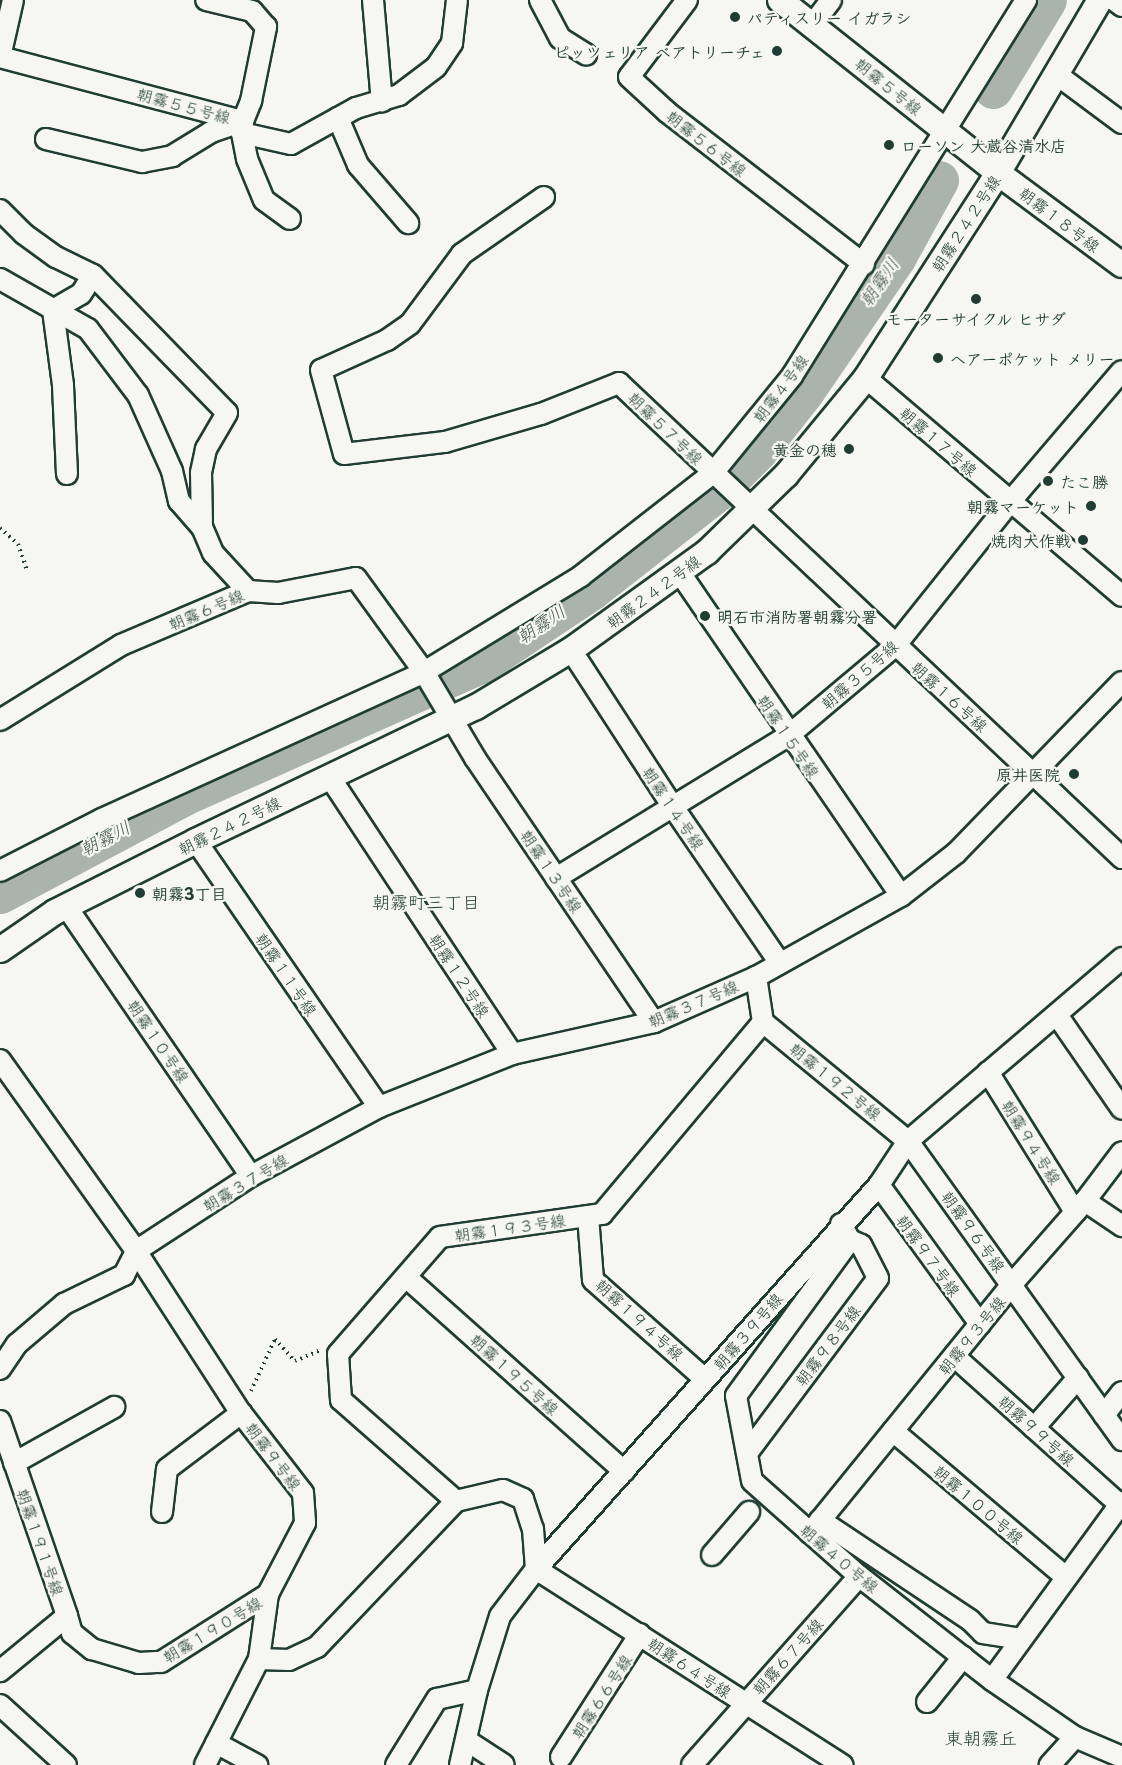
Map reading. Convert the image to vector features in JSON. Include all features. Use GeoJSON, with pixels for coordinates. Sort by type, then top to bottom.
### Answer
{"type":"FeatureCollection","features":[{"type":"Feature","properties":{"kind":"street"},"geometry":{"type":"LineString","coordinates":[[0,57],[13,0]]}},
{"type":"Feature","properties":{"kind":"street","name":"朝霧５５号線"},"geometry":{"type":"LineString","coordinates":[[0,57],[242,127],[251,101],[266,27],[252,11],[206,0]]}},
{"type":"Feature","properties":{"kind":"street"},"geometry":{"type":"LineString","coordinates":[[374,0],[382,102]]}},
{"type":"Feature","properties":{"kind":"street"},"geometry":{"type":"LineString","coordinates":[[46,139],[142,162],[172,156],[211,132],[242,127],[291,144],[356,108],[399,95],[436,67],[452,43],[457,0]]}},
{"type":"Feature","properties":{"kind":"street"},"geometry":{"type":"LineString","coordinates":[[540,0],[560,38],[586,54]]}},
{"type":"Feature","properties":{"kind":"street","name":"朝霧５６号線"},"geometry":{"type":"LineString","coordinates":[[687,0],[629,77],[668,112],[864,264]]}},
{"type":"Feature","properties":{"kind":"street","name":"朝霧５号線"},"geometry":{"type":"LineString","coordinates":[[780,0],[998,173]]}},
{"type":"Feature","properties":{"kind":"street"},"geometry":{"type":"LineString","coordinates":[[813,24],[831,0]]}},
{"type":"Feature","properties":{"kind":"street","name":"朝霧４号線"},"geometry":{"type":"LineString","coordinates":[[0,871],[102,819],[425,675],[581,576],[716,476],[792,376],[864,264],[1026,0]]}},
{"type":"Feature","properties":{"kind":"street","name":"朝霧２４２号線"},"geometry":{"type":"LineString","coordinates":[[0,950],[66,906],[329,776],[446,710],[571,650],[707,552],[743,502],[786,475],[866,378],[998,173],[1100,0]]}},
{"type":"Feature","properties":{"kind":"street"},"geometry":{"type":"LineString","coordinates":[[1114,0],[1122,6]]}},
{"type":"Feature","properties":{"kind":"street"},"geometry":{"type":"LineString","coordinates":[[1056,74],[1122,123]]}},
{"type":"Feature","properties":{"kind":"street"},"geometry":{"type":"LineString","coordinates":[[338,118],[358,165],[408,223]]}},
{"type":"Feature","properties":{"kind":"street"},"geometry":{"type":"LineString","coordinates":[[242,127],[247,159],[264,200],[290,219]]}},
{"type":"Feature","properties":{"kind":"street","name":"朝霧１８号線"},"geometry":{"type":"LineString","coordinates":[[998,173],[1122,265]]}},
{"type":"Feature","properties":{"kind":"street","name":"朝霧５７号線"},"geometry":{"type":"LineString","coordinates":[[544,197],[462,254],[410,324],[387,340],[321,370],[344,454],[445,442],[541,414],[620,383],[743,502]]}},
{"type":"Feature","properties":{"kind":"street"},"geometry":{"type":"LineString","coordinates":[[0,210],[24,234],[56,257],[93,275],[227,413],[206,449],[201,473],[202,527]]}},
{"type":"Feature","properties":{"kind":"street"},"geometry":{"type":"LineString","coordinates":[[53,310],[81,294],[93,275]]}},
{"type":"Feature","properties":{"kind":"street"},"geometry":{"type":"LineString","coordinates":[[0,279],[88,329],[138,395],[172,471],[179,501],[202,527],[213,553],[248,591]]}},
{"type":"Feature","properties":{"kind":"street"},"geometry":{"type":"LineString","coordinates":[[53,310],[63,385],[67,474]]}},
{"type":"Feature","properties":{"kind":"street","name":"朝霧３５号線"},"geometry":{"type":"LineString","coordinates":[[556,878],[788,736],[895,646],[1010,502],[1122,371]]}},
{"type":"Feature","properties":{"kind":"street","name":"朝霧１７号線"},"geometry":{"type":"LineString","coordinates":[[866,378],[1122,596]]}},
{"type":"Feature","properties":{"kind":"street","name":"朝霧１６号線"},"geometry":{"type":"LineString","coordinates":[[743,502],[895,646],[1034,772],[1122,858]]}},
{"type":"Feature","properties":{"kind":"street","name":"朝霧１５号線"},"geometry":{"type":"LineString","coordinates":[[680,573],[788,736],[901,896]]}},
{"type":"Feature","properties":{"kind":"street","name":"朝霧６号線"},"geometry":{"type":"LineString","coordinates":[[0,720],[122,645],[248,591],[278,593],[356,578],[425,675]]}},
{"type":"Feature","properties":{"kind":"street","name":"朝霧１４号線"},"geometry":{"type":"LineString","coordinates":[[571,650],[673,807],[780,963]]}},
{"type":"Feature","properties":{"kind":"street","name":"朝霧１３号線"},"geometry":{"type":"LineString","coordinates":[[425,675],[556,878],[654,1022]]}},
{"type":"Feature","properties":{"kind":"street","name":"朝霧３７号線"},"geometry":{"type":"LineString","coordinates":[[136,1251],[251,1176],[379,1107],[513,1054],[654,1022],[756,976],[901,896],[956,853],[1122,682]]}},
{"type":"Feature","properties":{"kind":"street","name":"朝霧１２号線"},"geometry":{"type":"LineString","coordinates":[[329,776],[513,1054]]}},
{"type":"Feature","properties":{"kind":"street","name":"朝霧１１号線"},"geometry":{"type":"LineString","coordinates":[[196,841],[379,1107]]}},
{"type":"Feature","properties":{"kind":"street","name":"朝霧１０号線"},"geometry":{"type":"LineString","coordinates":[[66,906],[251,1176]]}},
{"type":"Feature","properties":{"kind":"street","name":"朝霧３９号線"},"geometry":{"type":"LineString","coordinates":[[460,1765],[477,1690],[500,1616],[536,1569],[705,1379],[846,1232],[908,1140],[1122,958]]}},
{"type":"Feature","properties":{"kind":"street"},"geometry":{"type":"LineString","coordinates":[[756,976],[763,1022]]}},
{"type":"Feature","properties":{"kind":"street"},"geometry":{"type":"LineString","coordinates":[[1057,1015],[1122,1109]]}},
{"type":"Feature","properties":{"kind":"street","name":"朝霧１９２号線"},"geometry":{"type":"LineString","coordinates":[[763,1022],[908,1140]]}},
{"type":"Feature","properties":{"kind":"street","name":"朝霧１９３号線"},"geometry":{"type":"LineString","coordinates":[[338,1354],[440,1237],[602,1214],[763,1022]]}},
{"type":"Feature","properties":{"kind":"street","name":"朝霧９号線"},"geometry":{"type":"LineString","coordinates":[[0,1060],[136,1251],[241,1413],[303,1493],[305,1523],[268,1594],[259,1659],[205,1765]]}},
{"type":"Feature","properties":{"kind":"street","name":"朝霧９４号線"},"geometry":{"type":"LineString","coordinates":[[988,1072],[1080,1206],[1122,1226]]}},
{"type":"Feature","properties":{"kind":"street","name":"朝霧９６号線"},"geometry":{"type":"LineString","coordinates":[[908,1140],[1122,1440]]}},
{"type":"Feature","properties":{"kind":"street","name":"朝霧９３号線"},"geometry":{"type":"LineString","coordinates":[[815,1526],[1122,1152]]}},
{"type":"Feature","properties":{"kind":"street","name":"朝霧９７号線"},"geometry":{"type":"LineString","coordinates":[[879,1185],[980,1324]]}},
{"type":"Feature","properties":{"kind":"street","name":"朝霧１９４号線"},"geometry":{"type":"LineString","coordinates":[[588,1216],[593,1280],[705,1379]]}},
{"type":"Feature","properties":{"kind":"street","name":"朝霧４０号線"},"geometry":{"type":"LineString","coordinates":[[846,1232],[736,1396],[752,1481],[815,1526],[859,1576],[992,1680],[1075,1737],[1122,1757]]}},
{"type":"Feature","properties":{"kind":"street","name":"朝霧９８号線"},"geometry":{"type":"LineString","coordinates":[[748,1452],[878,1278],[861,1245],[846,1232]]}},
{"type":"Feature","properties":{"kind":"street"},"geometry":{"type":"LineString","coordinates":[[0,1369],[17,1344],[64,1304],[124,1275],[136,1251]]}},
{"type":"Feature","properties":{"kind":"street","name":"朝霧１９５号線"},"geometry":{"type":"LineString","coordinates":[[406,1277],[624,1471]]}},
{"type":"Feature","properties":{"kind":"street"},"geometry":{"type":"LineString","coordinates":[[338,1354],[341,1400],[456,1501]]}},
{"type":"Feature","properties":{"kind":"street","name":"朝霧９９号線"},"geometry":{"type":"LineString","coordinates":[[954,1356],[1121,1503]]}},
{"type":"Feature","properties":{"kind":"street"},"geometry":{"type":"LineString","coordinates":[[1034,1428],[1078,1378]]}},
{"type":"Feature","properties":{"kind":"street"},"geometry":{"type":"LineString","coordinates":[[1104,1415],[1122,1392]]}},
{"type":"Feature","properties":{"kind":"street"},"geometry":{"type":"LineString","coordinates":[[14,1463],[114,1407]]}},
{"type":"Feature","properties":{"kind":"street"},"geometry":{"type":"LineString","coordinates":[[162,1512],[167,1468],[241,1413]]}},
{"type":"Feature","properties":{"kind":"street","name":"朝霧１９１号線"},"geometry":{"type":"LineString","coordinates":[[0,1421],[67,1616],[0,1671]]}},
{"type":"Feature","properties":{"kind":"street","name":"朝霧１００号線"},"geometry":{"type":"LineString","coordinates":[[893,1431],[1066,1577]]}},
{"type":"Feature","properties":{"kind":"street"},"geometry":{"type":"LineString","coordinates":[[259,1659],[289,1660],[317,1647],[456,1501],[503,1490],[523,1499],[533,1529],[536,1569]]}},
{"type":"Feature","properties":{"kind":"street"},"geometry":{"type":"LineString","coordinates":[[992,1680],[1121,1503]]}},
{"type":"Feature","properties":{"kind":"street"},"geometry":{"type":"LineString","coordinates":[[712,1556],[749,1512]]}},
{"type":"Feature","properties":{"kind":"street"},"geometry":{"type":"LineString","coordinates":[[815,1526],[970,1620],[983,1633],[1021,1639]]}},
{"type":"Feature","properties":{"kind":"street","name":"朝霧６４号線"},"geometry":{"type":"LineString","coordinates":[[536,1569],[843,1765]]}},
{"type":"Feature","properties":{"kind":"street","name":"朝霧６７号線"},"geometry":{"type":"LineString","coordinates":[[692,1765],[859,1576]]}},
{"type":"Feature","properties":{"kind":"street","name":"朝霧１９０号線"},"geometry":{"type":"LineString","coordinates":[[67,1616],[72,1633],[92,1649],[140,1663],[161,1662],[268,1594]]}},
{"type":"Feature","properties":{"kind":"street","name":"朝霧６６号線"},"geometry":{"type":"LineString","coordinates":[[561,1757],[640,1634]]}},
{"type":"Feature","properties":{"kind":"street"},"geometry":{"type":"LineString","coordinates":[[927,1702],[963,1657]]}},
{"type":"Feature","properties":{"kind":"street"},"geometry":{"type":"LineString","coordinates":[[396,1765],[437,1700],[477,1690]]}},
{"type":"Feature","properties":{"kind":"street"},"geometry":{"type":"LineString","coordinates":[[0,1705],[66,1765]]}},
{"type":"Feature","properties":{"kind":"street"},"geometry":{"type":"LineString","coordinates":[[1050,1765],[1075,1737]]}},
{"type":"Feature","properties":{"kind":"street"},"geometry":{"type":"LineString","coordinates":[[466,1740],[504,1765]]}},
{"type":"Feature","properties":{"kind":"street"},"geometry":{"type":"LineString","coordinates":[[216,1743],[256,1765]]}},
{"type":"Feature","properties":{"kind":"path"},"geometry":{"type":"LineString","coordinates":[[0,528],[18,544],[27,570]]}},
{"type":"Feature","properties":{"kind":"path"},"geometry":{"type":"LineString","coordinates":[[241,1413],[275,1339],[295,1361],[318,1351],[338,1354]]}},
{"type":"Feature","properties":{"kind":"waterway","name":"朝霧川"},"geometry":{"type":"LineString","coordinates":[[993,89],[1047,0]]}},
{"type":"Feature","properties":{"kind":"waterway","name":"朝霧川"},"geometry":{"type":"LineString","coordinates":[[0,894],[184,796],[481,664],[592,590],[717,492],[757,452],[803,394],[896,258],[939,180]]}},
{"type":"Feature","properties":{"kind":"place","name":"パティスリー イガラシ"},"geometry":{"type":"Point","coordinates":[735,17]}},
{"type":"Feature","properties":{"kind":"place","name":"ピッツェリア ベアトリーチェ"},"geometry":{"type":"Point","coordinates":[777,51]}},
{"type":"Feature","properties":{"kind":"place","name":"ローソン 大蔵谷清水店"},"geometry":{"type":"Point","coordinates":[889,145]}},
{"type":"Feature","properties":{"kind":"place","name":"モーターサイクル ヒサダ"},"geometry":{"type":"Point","coordinates":[976,299]}},
{"type":"Feature","properties":{"kind":"place","name":"ヘアーポケット メリー"},"geometry":{"type":"Point","coordinates":[938,358]}},
{"type":"Feature","properties":{"kind":"place","name":"黄金の穂"},"geometry":{"type":"Point","coordinates":[849,449]}},
{"type":"Feature","properties":{"kind":"place","name":"たこ勝"},"geometry":{"type":"Point","coordinates":[1048,481]}},
{"type":"Feature","properties":{"kind":"place","name":"朝霧マーケット"},"geometry":{"type":"Point","coordinates":[1091,506]}},
{"type":"Feature","properties":{"kind":"place","name":"焼肉大作戦"},"geometry":{"type":"Point","coordinates":[1083,540]}},
{"type":"Feature","properties":{"kind":"place","name":"明石市消防署朝霧分署"},"geometry":{"type":"Point","coordinates":[705,616]}},
{"type":"Feature","properties":{"kind":"place","name":"原井医院"},"geometry":{"type":"Point","coordinates":[1074,774]}},
{"type":"Feature","properties":{"kind":"place","name":"朝霧3丁目"},"geometry":{"type":"Point","coordinates":[140,893]}},
{"type":"Feature","properties":{"kind":"district","name":"朝霧町三丁目"},"geometry":{"type":"Point","coordinates":[426,902]}},
{"type":"Feature","properties":{"kind":"district","name":"東朝霧丘"},"geometry":{"type":"Point","coordinates":[981,1738]}}]}
